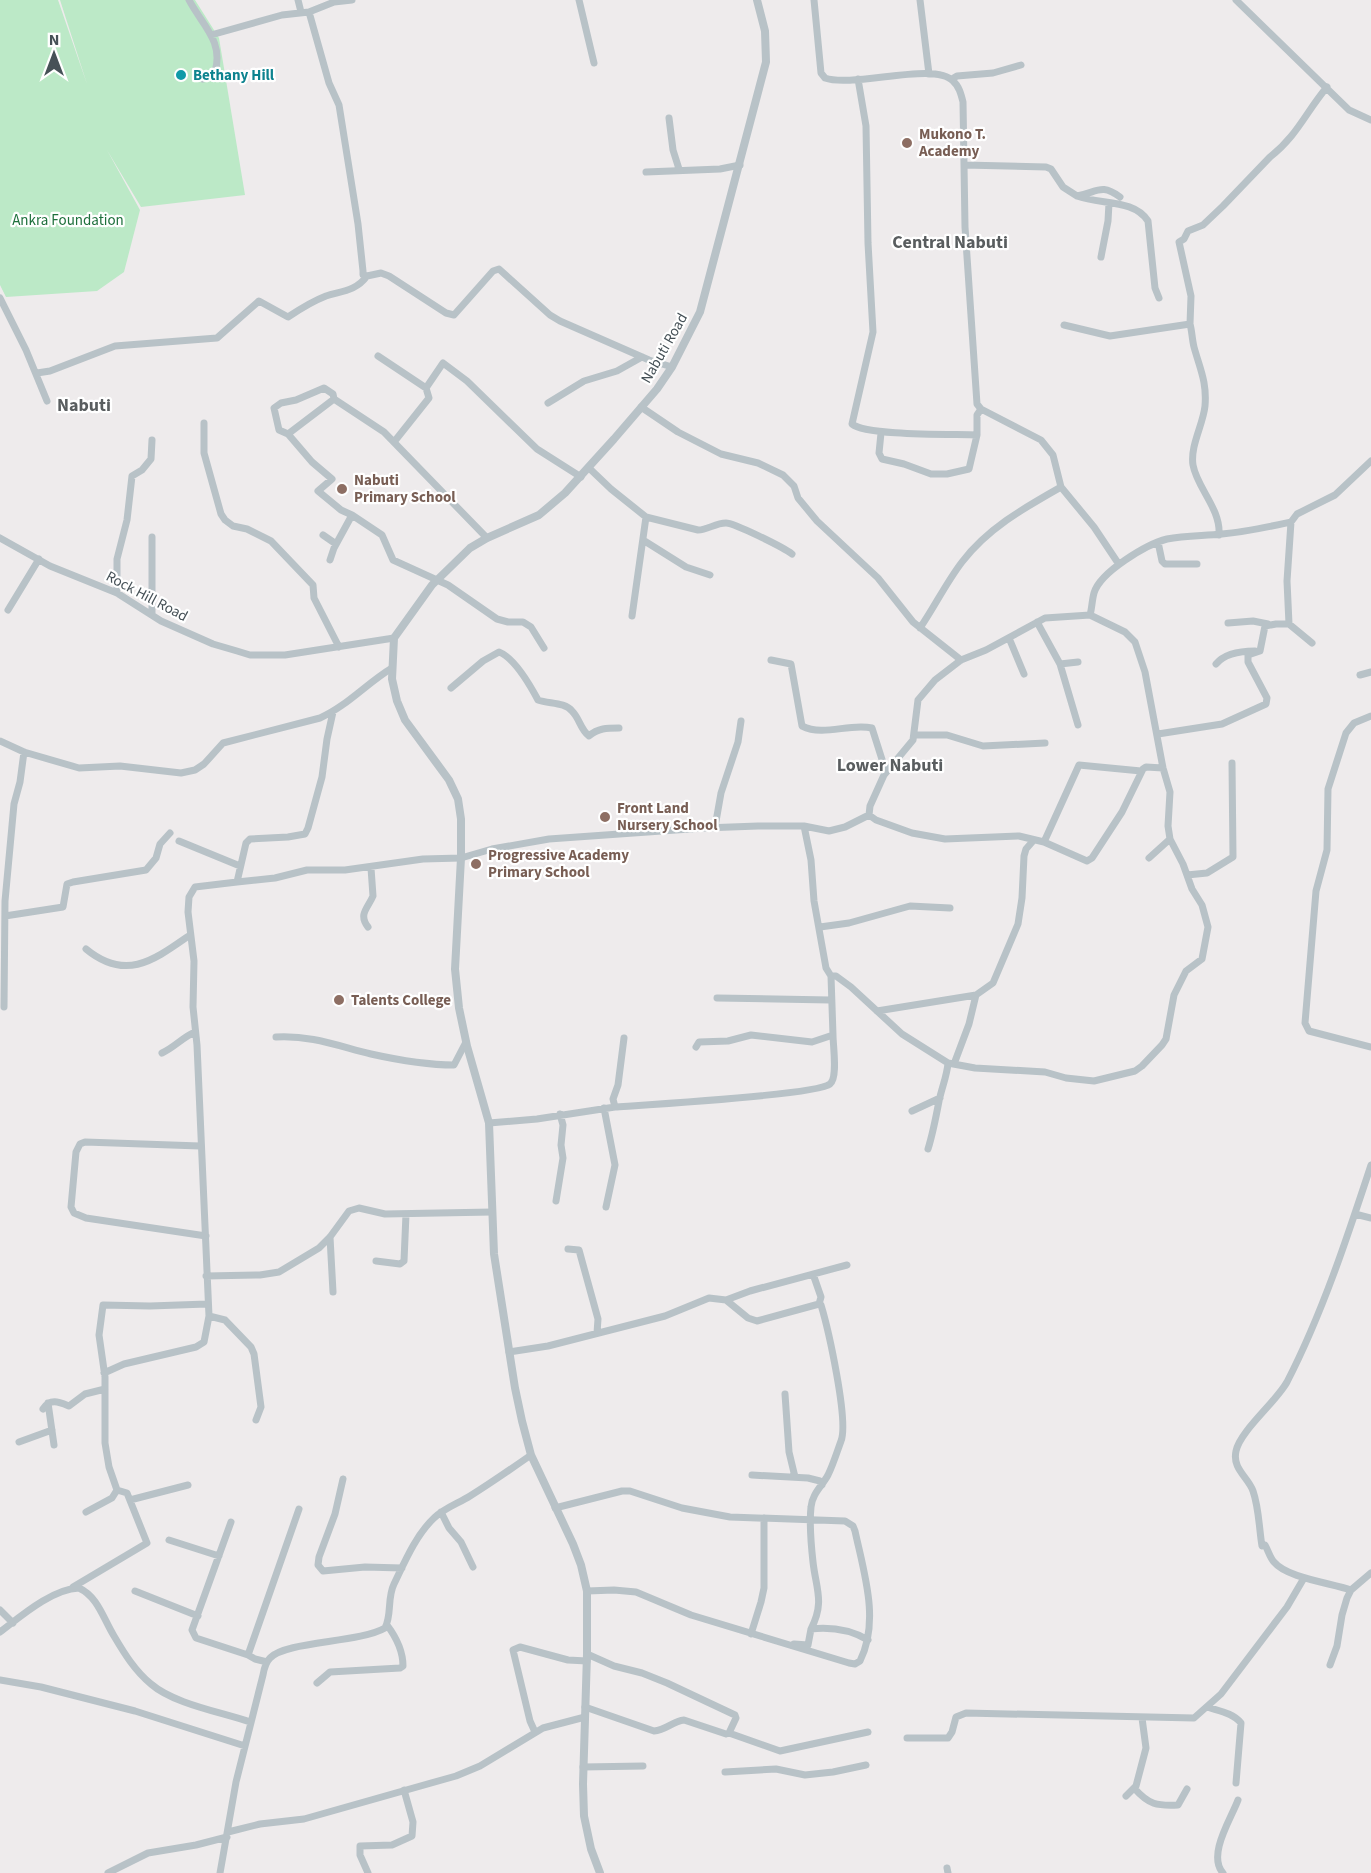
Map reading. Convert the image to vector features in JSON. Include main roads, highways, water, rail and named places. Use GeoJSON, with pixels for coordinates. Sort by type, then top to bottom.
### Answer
{"type":"FeatureCollection","features":[{"type":"Feature","properties":{"kind":"place","name":"Bethany Hill"},"geometry":{"type":"Point","coordinates":[181,75]}},
{"type":"Feature","properties":{"kind":"place","name":"Mukono T. Academy"},"geometry":{"type":"Point","coordinates":[907,143]}},
{"type":"Feature","properties":{"kind":"place","name":"Nabuti Primary School"},"geometry":{"type":"Point","coordinates":[342,489]}},
{"type":"Feature","properties":{"kind":"place","name":"Front Land Nursery School"},"geometry":{"type":"Point","coordinates":[605,817]}},
{"type":"Feature","properties":{"kind":"place","name":"Progressive Academy Primary School"},"geometry":{"type":"Point","coordinates":[476,864]}},
{"type":"Feature","properties":{"kind":"place","name":"Talents College"},"geometry":{"type":"Point","coordinates":[339,1000]}},
{"type":"Feature","properties":{"kind":"district","name":"Central Nabuti"},"geometry":{"type":"Point","coordinates":[950,242]}},
{"type":"Feature","properties":{"kind":"district","name":"Nabuti"},"geometry":{"type":"Point","coordinates":[84,405]}},
{"type":"Feature","properties":{"kind":"district","name":"Lower Nabuti"},"geometry":{"type":"Point","coordinates":[890,765]}},
{"type":"Feature","properties":{"kind":"park label","name":"Ankra Foundation"},"geometry":{"type":"Point","coordinates":[68,220]}}]}
